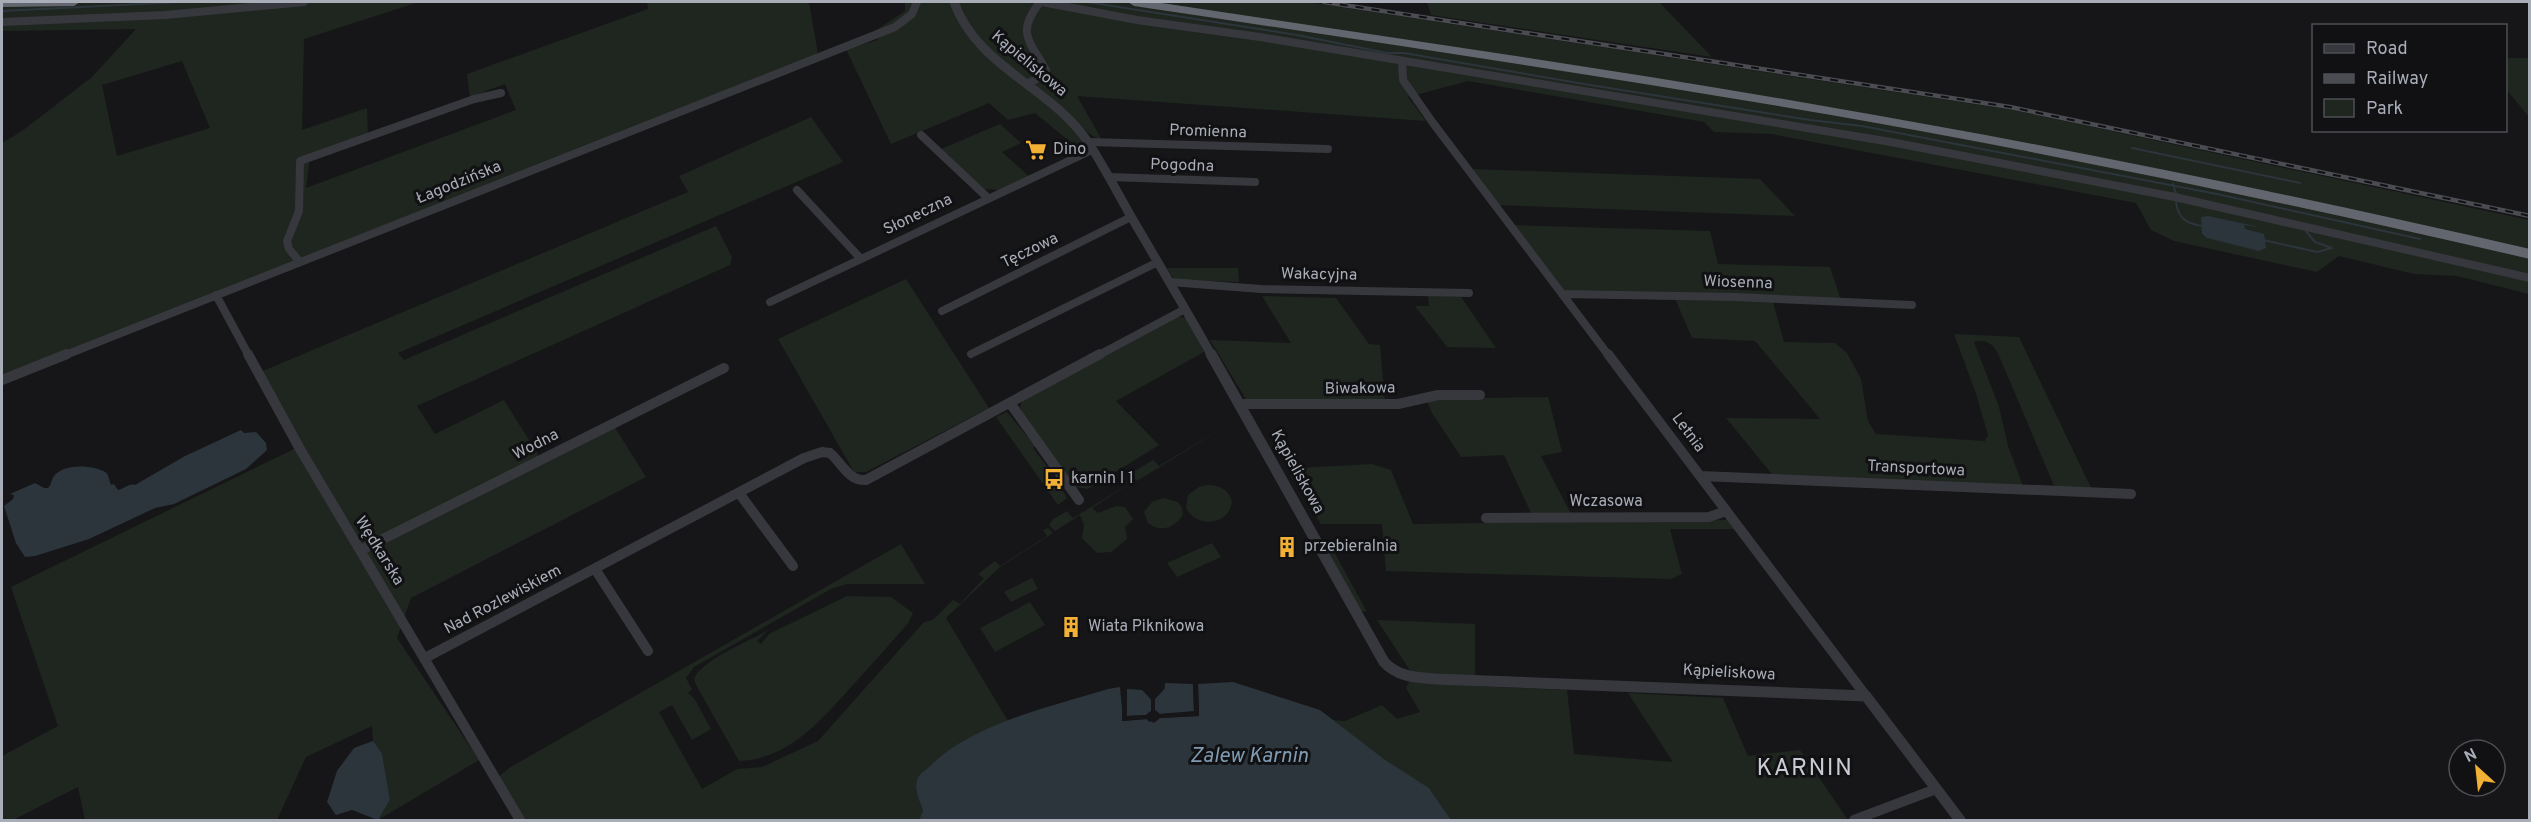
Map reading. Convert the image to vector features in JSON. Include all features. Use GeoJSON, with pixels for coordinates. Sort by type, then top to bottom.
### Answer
{"type":"FeatureCollection","features":[{"type":"Feature","properties":{"kind":"highway"},"geometry":{"type":"LineString","coordinates":[[2,3],[74,2]]}},
{"type":"Feature","properties":{"kind":"highway"},"geometry":{"type":"LineString","coordinates":[[1134,2],[1720,93],[1942,131],[2232,188],[2529,254]]}},
{"type":"Feature","properties":{"kind":"highway"},"geometry":{"type":"LineString","coordinates":[[1189,2],[1723,85],[1954,124],[2233,178],[2529,244]]}},
{"type":"Feature","properties":{"kind":"street"},"geometry":{"type":"LineString","coordinates":[[2,22],[165,15],[304,2]]}},
{"type":"Feature","properties":{"kind":"street","name":"Łagodzińska"},"geometry":{"type":"LineString","coordinates":[[2,380],[895,27],[910,16],[917,2]]}},
{"type":"Feature","properties":{"kind":"street","name":"Kąpieliskowa"},"geometry":{"type":"LineString","coordinates":[[954,2],[957,15],[973,39],[1070,120],[1090,146],[1240,404],[1384,662],[1398,674],[1435,679],[1866,696]]}},
{"type":"Feature","properties":{"kind":"street"},"geometry":{"type":"LineString","coordinates":[[1027,84],[1046,74],[1046,70],[1024,31],[1024,23],[1028,16],[1041,2],[1127,18],[1798,125],[2010,164],[2283,221],[2529,278]]}},
{"type":"Feature","properties":{"kind":"street","name":"Letnia"},"geometry":{"type":"LineString","coordinates":[[1402,61],[1401,73],[1409,89],[1960,820]]}},
{"type":"Feature","properties":{"kind":"street"},"geometry":{"type":"LineString","coordinates":[[300,262],[289,249],[287,241],[299,211],[300,161],[474,99],[501,93]]}},
{"type":"Feature","properties":{"kind":"street","name":"Słoneczna"},"geometry":{"type":"LineString","coordinates":[[921,135],[988,198]]}},
{"type":"Feature","properties":{"kind":"street","name":"Promienna"},"geometry":{"type":"LineString","coordinates":[[1090,146],[1328,149]]}},
{"type":"Feature","properties":{"kind":"street","name":"Słoneczna"},"geometry":{"type":"LineString","coordinates":[[770,302],[861,260],[1090,146]]}},
{"type":"Feature","properties":{"kind":"street","name":"Pogodna"},"geometry":{"type":"LineString","coordinates":[[1109,177],[1255,182]]}},
{"type":"Feature","properties":{"kind":"street"},"geometry":{"type":"LineString","coordinates":[[797,190],[861,260]]}},
{"type":"Feature","properties":{"kind":"street","name":"Tęczowa"},"geometry":{"type":"LineString","coordinates":[[942,311],[1131,218]]}},
{"type":"Feature","properties":{"kind":"street"},"geometry":{"type":"LineString","coordinates":[[971,354],[1158,261]]}},
{"type":"Feature","properties":{"kind":"street","name":"Wakacyjna"},"geometry":{"type":"LineString","coordinates":[[1170,282],[1261,289],[1469,293]]}},
{"type":"Feature","properties":{"kind":"street","name":"Wiosenna"},"geometry":{"type":"LineString","coordinates":[[1562,294],[1736,297],[1912,305]]}},
{"type":"Feature","properties":{"kind":"street","name":"Wędkarska"},"geometry":{"type":"LineString","coordinates":[[216,295],[300,449],[520,820]]}},
{"type":"Feature","properties":{"kind":"street"},"geometry":{"type":"LineString","coordinates":[[1079,500],[1010,403],[1185,309]]}},
{"type":"Feature","properties":{"kind":"street","name":"Wodna"},"geometry":{"type":"LineString","coordinates":[[361,550],[724,368]]}},
{"type":"Feature","properties":{"kind":"street","name":"Biwakowa"},"geometry":{"type":"LineString","coordinates":[[1240,404],[1398,404],[1438,395],[1480,395]]}},
{"type":"Feature","properties":{"kind":"street","name":"Nad Rozlewiskiem"},"geometry":{"type":"LineString","coordinates":[[425,658],[804,458],[822,452],[830,453],[853,478],[859,481],[866,480],[1010,403]]}},
{"type":"Feature","properties":{"kind":"street","name":"Transportowa"},"geometry":{"type":"LineString","coordinates":[[1700,476],[2131,494]]}},
{"type":"Feature","properties":{"kind":"street"},"geometry":{"type":"LineString","coordinates":[[739,493],[792,566]]}},
{"type":"Feature","properties":{"kind":"street","name":"Wczasowa"},"geometry":{"type":"LineString","coordinates":[[1486,518],[1708,517],[1726,511]]}},
{"type":"Feature","properties":{"kind":"street"},"geometry":{"type":"LineString","coordinates":[[595,569],[648,651]]}},
{"type":"Feature","properties":{"kind":"street"},"geometry":{"type":"LineString","coordinates":[[1854,820],[1936,789]]}},
{"type":"Feature","properties":{"kind":"green space"},"geometry":{"type":"Polygon","coordinates":[[[2,2],[419,2],[304,39],[302,130],[367,108],[368,135],[310,157],[306,188],[516,110],[505,84],[470,97],[467,74],[648,9],[647,2],[809,2],[818,54],[2,377],[2,143],[22,131],[92,77],[136,29],[2,31],[2,2]],[[182,61],[102,85],[117,156],[210,128],[182,61]]]}},
{"type":"Feature","properties":{"kind":"green space"},"geometry":{"type":"Polygon","coordinates":[[[905,2],[1307,2],[2012,110],[2529,220],[2529,294],[2457,276],[2414,274],[2339,256],[2317,272],[2174,241],[2151,230],[2136,203],[1772,134],[1714,132],[1704,122],[1468,81],[1408,97],[1426,121],[1077,96],[1102,140],[1085,130],[1055,104],[1085,144],[1080,150],[1035,113],[1008,120],[989,103],[891,144],[846,49],[878,40],[872,33],[905,11],[905,2]]]}},
{"type":"Feature","properties":{"kind":"green space"},"geometry":{"type":"Polygon","coordinates":[[[1427,2],[1659,2],[1712,57],[1431,15],[1427,2]]]}},
{"type":"Feature","properties":{"kind":"green space"},"geometry":{"type":"Polygon","coordinates":[[[2507,58],[2529,58],[2529,117],[2507,90],[2507,58]]]}},
{"type":"Feature","properties":{"kind":"green space"},"geometry":{"type":"Polygon","coordinates":[[[811,117],[843,162],[398,353],[404,360],[716,226],[732,257],[730,265],[417,406],[435,434],[504,400],[539,456],[611,421],[646,477],[411,598],[397,638],[479,760],[378,820],[390,800],[382,753],[373,741],[372,726],[306,757],[277,820],[85,820],[78,787],[13,820],[2,820],[2,756],[58,726],[11,587],[298,447],[258,373],[688,192],[679,176],[811,117]]]}},
{"type":"Feature","properties":{"kind":"green space"},"geometry":{"type":"Polygon","coordinates":[[[1000,124],[1021,143],[1002,152],[1029,176],[1000,190],[984,189],[941,149],[1000,124]]]}},
{"type":"Feature","properties":{"kind":"green space"},"geometry":{"type":"Polygon","coordinates":[[[1470,169],[1760,179],[1795,216],[1496,205],[1470,169]]]}},
{"type":"Feature","properties":{"kind":"green space"},"geometry":{"type":"Polygon","coordinates":[[[1511,225],[1710,231],[1718,264],[1830,267],[1842,303],[1773,302],[1784,342],[1835,343],[1847,353],[1861,379],[1868,421],[1876,434],[1985,441],[1988,435],[1954,334],[2019,337],[2092,490],[2055,488],[1998,354],[1990,344],[1983,341],[1974,342],[1999,407],[2008,446],[2025,491],[1776,479],[1726,418],[1820,419],[1755,341],[1692,338],[1674,296],[1565,295],[1511,225]]]}},
{"type":"Feature","properties":{"kind":"green space"},"geometry":{"type":"Polygon","coordinates":[[[1167,268],[1238,268],[1239,282],[1179,280],[1173,278],[1167,268]]]}},
{"type":"Feature","properties":{"kind":"green space"},"geometry":{"type":"Polygon","coordinates":[[[906,279],[989,408],[866,472],[854,472],[778,339],[906,279]]]}},
{"type":"Feature","properties":{"kind":"green space"},"geometry":{"type":"Polygon","coordinates":[[[1262,296],[1336,298],[1369,344],[1380,345],[1385,401],[1247,401],[1210,340],[1291,343],[1262,296]]]}},
{"type":"Feature","properties":{"kind":"green space"},"geometry":{"type":"Polygon","coordinates":[[[1428,296],[1461,297],[1496,348],[1447,347],[1415,306],[1429,306],[1428,296]]]}},
{"type":"Feature","properties":{"kind":"green space"},"geometry":{"type":"Polygon","coordinates":[[[1177,316],[1188,319],[1204,352],[1116,401],[1159,445],[1088,489],[1075,487],[1022,412],[1020,406],[1023,400],[1177,316]]]}},
{"type":"Feature","properties":{"kind":"green space"},"geometry":{"type":"Polygon","coordinates":[[[1548,397],[1562,452],[1541,456],[1571,514],[1532,515],[1504,455],[1461,457],[1432,413],[1426,399],[1548,397]]]}},
{"type":"Feature","properties":{"kind":"green space"},"geometry":{"type":"Polygon","coordinates":[[[1007,412],[1035,446],[1033,448],[1051,472],[1047,475],[1056,485],[1059,484],[1067,498],[1058,505],[996,417],[1007,412]]]}},
{"type":"Feature","properties":{"kind":"green space"},"geometry":{"type":"Polygon","coordinates":[[[1233,422],[1137,481],[1131,473],[1153,460],[1159,466],[1233,422]]]}},
{"type":"Feature","properties":{"kind":"green space"},"geometry":{"type":"Polygon","coordinates":[[[1372,464],[1391,470],[1413,524],[1727,520],[1735,529],[1670,529],[1682,574],[1671,579],[1386,571],[1382,524],[1321,524],[1290,475],[1298,468],[1372,464]]]}},
{"type":"Feature","properties":{"kind":"green space"},"geometry":{"type":"Polygon","coordinates":[[[1134,481],[1092,508],[1098,513],[1116,506],[1125,507],[1133,519],[1125,527],[1127,539],[1111,552],[1097,553],[1082,538],[1084,525],[1080,515],[1055,531],[1049,525],[1053,519],[1067,511],[1073,518],[1134,481]]]}},
{"type":"Feature","properties":{"kind":"green space"},"geometry":{"type":"Polygon","coordinates":[[[1207,485],[1223,489],[1229,494],[1232,502],[1225,516],[1212,522],[1197,519],[1186,508],[1188,495],[1199,487],[1207,485]]]}},
{"type":"Feature","properties":{"kind":"green space"},"geometry":{"type":"Polygon","coordinates":[[[1163,498],[1178,502],[1183,515],[1171,526],[1158,528],[1148,523],[1144,512],[1152,502],[1163,498]]]}},
{"type":"Feature","properties":{"kind":"green space"},"geometry":{"type":"Polygon","coordinates":[[[1048,528],[1053,533],[1000,567],[946,618],[1008,721],[966,740],[916,791],[923,812],[919,820],[514,820],[492,782],[509,768],[901,544],[925,584],[847,584],[831,589],[694,667],[686,678],[692,689],[688,693],[694,698],[711,729],[692,740],[672,705],[659,712],[702,789],[737,769],[762,767],[818,741],[924,622],[933,620],[953,600],[960,604],[984,578],[978,574],[995,561],[1000,566],[1047,536],[1043,530],[1048,528]]]}},
{"type":"Feature","properties":{"kind":"green space"},"geometry":{"type":"Polygon","coordinates":[[[1212,543],[1221,557],[1177,577],[1167,563],[1212,543]]]}},
{"type":"Feature","properties":{"kind":"green space"},"geometry":{"type":"Polygon","coordinates":[[[1332,548],[1367,612],[1361,611],[1327,550],[1332,548]]]}},
{"type":"Feature","properties":{"kind":"green space"},"geometry":{"type":"Polygon","coordinates":[[[1032,578],[1038,589],[1011,602],[1004,592],[1032,578]]]}},
{"type":"Feature","properties":{"kind":"green space"},"geometry":{"type":"Polygon","coordinates":[[[847,596],[891,597],[913,613],[909,622],[875,661],[830,711],[804,735],[774,753],[757,759],[739,761],[694,678],[707,664],[727,651],[768,630],[757,641],[761,644],[769,634],[847,596]]]}},
{"type":"Feature","properties":{"kind":"green space"},"geometry":{"type":"Polygon","coordinates":[[[1030,602],[1045,625],[995,652],[980,628],[1030,602]]]}},
{"type":"Feature","properties":{"kind":"green space"},"geometry":{"type":"Polygon","coordinates":[[[1377,620],[1475,624],[1475,686],[1567,690],[1574,754],[1673,762],[1628,693],[1723,698],[1748,756],[1800,750],[1848,820],[1451,820],[1429,788],[1384,759],[1332,720],[1345,721],[1382,705],[1397,719],[1420,712],[1406,688],[1413,675],[1377,620]]]}},
{"type":"Feature","properties":{"kind":"water"},"geometry":{"type":"Polygon","coordinates":[[[2208,216],[2260,227],[2244,225],[2245,229],[2264,234],[2266,248],[2259,251],[2207,238],[2202,234],[2201,217],[2208,216]]]}},
{"type":"Feature","properties":{"kind":"water"},"geometry":{"type":"Polygon","coordinates":[[[241,430],[244,433],[256,432],[266,443],[267,450],[246,469],[174,504],[155,508],[89,539],[25,557],[16,543],[4,506],[13,499],[14,495],[10,494],[35,483],[48,488],[54,476],[59,472],[79,466],[105,472],[111,485],[114,484],[118,490],[135,485],[185,456],[241,430]]]}},
{"type":"Feature","properties":{"kind":"water","name":"Zalew Karnin"},"geometry":{"type":"Polygon","coordinates":[[[1233,682],[1320,710],[1384,759],[1429,788],[1451,820],[919,820],[923,811],[916,790],[919,776],[947,752],[990,728],[1037,710],[1120,687],[1123,721],[1147,719],[1149,722],[1159,718],[1199,716],[1198,684],[1233,682]]]}},
{"type":"Feature","properties":{"kind":"water"},"geometry":{"type":"Polygon","coordinates":[[[1165,683],[1193,684],[1194,712],[1160,714],[1155,711],[1155,699],[1164,689],[1165,683]]]}},
{"type":"Feature","properties":{"kind":"water"},"geometry":{"type":"Polygon","coordinates":[[[1140,688],[1151,699],[1151,711],[1146,715],[1127,716],[1127,689],[1140,688]]]}},
{"type":"Feature","properties":{"kind":"water"},"geometry":{"type":"Polygon","coordinates":[[[373,741],[382,753],[390,800],[378,820],[352,810],[336,815],[327,802],[337,771],[354,748],[373,741]]]}},
{"type":"Feature","properties":{"kind":"pier"},"geometry":{"type":"Polygon","coordinates":[[[1200,680],[1198,684],[1199,716],[1160,718],[1154,723],[1146,719],[1122,721],[1120,684],[1124,688],[1143,686],[1152,697],[1164,681],[1165,688],[1155,699],[1155,710],[1160,714],[1194,711],[1193,685],[1190,681],[1200,680]],[[1127,689],[1127,716],[1146,715],[1151,711],[1151,700],[1144,690],[1127,689]]]}},
{"type":"Feature","properties":{"kind":"waterway"},"geometry":{"type":"LineString","coordinates":[[2,11],[180,2]]}},
{"type":"Feature","properties":{"kind":"waterway"},"geometry":{"type":"LineString","coordinates":[[1087,2],[1297,35],[1387,53],[1404,53],[1590,85],[1810,120],[1862,126],[2174,186]]}},
{"type":"Feature","properties":{"kind":"waterway"},"geometry":{"type":"LineString","coordinates":[[2132,148],[2300,183]]}},
{"type":"Feature","properties":{"kind":"waterway"},"geometry":{"type":"LineString","coordinates":[[2174,186],[2420,239]]}},
{"type":"Feature","properties":{"kind":"waterway"},"geometry":{"type":"LineString","coordinates":[[2174,186],[2176,194]]}},
{"type":"Feature","properties":{"kind":"waterway"},"geometry":{"type":"LineString","coordinates":[[2176,202],[2184,220],[2203,226]]}},
{"type":"Feature","properties":{"kind":"waterway"},"geometry":{"type":"LineString","coordinates":[[2263,240],[2317,252],[2332,248],[2315,242],[2306,231]]}},
{"type":"Feature","properties":{"kind":"railway"},"geometry":{"type":"LineString","coordinates":[[1324,2],[2010,107],[2530,216]]}},
{"type":"Feature","properties":{"kind":"place","name":"Dino"},"geometry":{"type":"Point","coordinates":[1036,150]}},
{"type":"Feature","properties":{"kind":"place","name":"karnin I 1"},"geometry":{"type":"Point","coordinates":[1054,479]}},
{"type":"Feature","properties":{"kind":"place","name":"przebieralnia"},"geometry":{"type":"Point","coordinates":[1287,547]}},
{"type":"Feature","properties":{"kind":"place","name":"Wiata Piknikowa"},"geometry":{"type":"Point","coordinates":[1071,627]}},
{"type":"Feature","properties":{"kind":"district","name":"KARNIN"},"geometry":{"type":"Point","coordinates":[1805,769]}}]}
